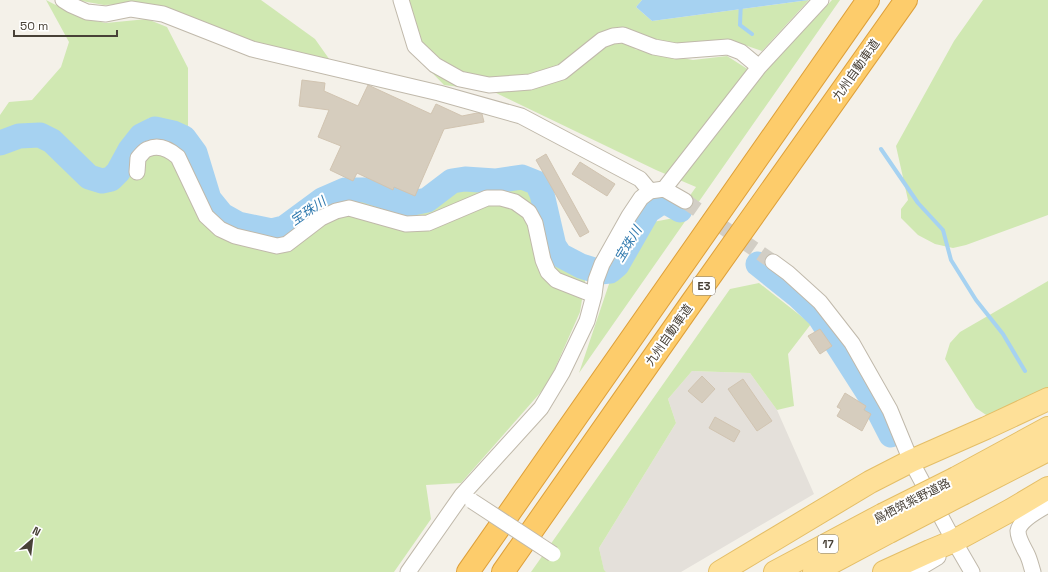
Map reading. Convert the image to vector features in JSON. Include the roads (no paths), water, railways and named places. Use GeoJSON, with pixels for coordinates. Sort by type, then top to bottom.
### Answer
{"type":"FeatureCollection","features":[{"type":"Feature","properties":{"kind":"highway","name":"E3"},"geometry":{"type":"LineString","coordinates":[[468,572],[868,0]]}},
{"type":"Feature","properties":{"kind":"highway","name":"九州自動車道"},"geometry":{"type":"LineString","coordinates":[[503,572],[906,0]]}},
{"type":"Feature","properties":{"kind":"main road"},"geometry":{"type":"LineString","coordinates":[[720,572],[870,482],[911,461],[1048,399]]}},
{"type":"Feature","properties":{"kind":"main road","name":"鳥栖筑紫野道路"},"geometry":{"type":"LineString","coordinates":[[960,486],[1048,428]]}},
{"type":"Feature","properties":{"kind":"main road","name":"鳥栖筑紫野道路"},"geometry":{"type":"LineString","coordinates":[[775,572],[886,523],[960,486],[1048,450]]}},
{"type":"Feature","properties":{"kind":"main road"},"geometry":{"type":"LineString","coordinates":[[884,572],[954,541],[1012,510],[1048,488]]}},
{"type":"Feature","properties":{"kind":"main road","name":"鳥栖筑紫野道路"},"geometry":{"type":"LineString","coordinates":[[814,572],[886,523]]}},
{"type":"Feature","properties":{"kind":"street"},"geometry":{"type":"LineString","coordinates":[[63,0],[70,6],[88,12],[106,14],[131,9],[163,14],[252,48],[439,93],[521,116],[640,179],[657,190],[685,202]]}},
{"type":"Feature","properties":{"kind":"street"},"geometry":{"type":"LineString","coordinates":[[401,0],[415,46],[435,65],[460,79],[489,85],[530,82],[562,72],[602,40],[613,36],[623,35],[654,47],[676,51],[728,47],[741,52],[759,68]]}},
{"type":"Feature","properties":{"kind":"street"},"geometry":{"type":"LineString","coordinates":[[408,572],[541,408],[562,373],[587,321],[594,295],[596,280],[602,264],[641,198],[657,190],[759,68],[821,0]]}},
{"type":"Feature","properties":{"kind":"street"},"geometry":{"type":"LineString","coordinates":[[137,172],[138,158],[147,149],[158,147],[171,151],[178,157],[206,216],[220,229],[235,236],[277,246],[288,244],[320,218],[336,211],[349,208],[406,224],[428,224],[487,198],[501,198],[515,202],[529,212],[535,224],[543,260],[548,272],[556,280],[594,295]]}},
{"type":"Feature","properties":{"kind":"street"},"geometry":{"type":"LineString","coordinates":[[773,262],[788,273],[820,302],[852,343],[890,410],[911,461],[972,572]]}},
{"type":"Feature","properties":{"kind":"street"},"geometry":{"type":"LineString","coordinates":[[467,498],[553,554]]}},
{"type":"Feature","properties":{"kind":"street"},"geometry":{"type":"LineString","coordinates":[[1033,572],[1028,555],[1018,532],[1021,524],[1037,511],[1048,505]]}},
{"type":"Feature","properties":{"kind":"street"},"geometry":{"type":"LineString","coordinates":[[913,572],[944,554],[954,541]]}},
{"type":"Feature","properties":{"kind":"water"},"geometry":{"type":"Polygon","coordinates":[[[642,0],[809,0],[652,21],[636,7],[642,0]]]}},
{"type":"Feature","properties":{"kind":"waterway"},"geometry":{"type":"LineString","coordinates":[[741,0],[740,25],[752,34]]}},
{"type":"Feature","properties":{"kind":"waterway","name":"宝珠川"},"geometry":{"type":"LineString","coordinates":[[0,143],[19,136],[40,135],[52,141],[89,177],[102,181],[111,179],[118,172],[130,150],[141,136],[155,129],[173,133],[184,138],[195,153],[209,199],[222,215],[238,224],[272,231],[284,228],[322,200],[345,190],[365,190],[408,204],[427,200],[452,181],[465,179],[495,181],[522,177],[537,183],[542,194],[554,246],[560,255],[581,266],[600,272],[610,271],[617,265],[648,211],[660,203],[668,203],[680,210]]}},
{"type":"Feature","properties":{"kind":"waterway"},"geometry":{"type":"LineString","coordinates":[[881,149],[918,203],[943,230],[951,260],[976,300],[1003,334],[1025,371]]}},
{"type":"Feature","properties":{"kind":"waterway","name":"宝珠川"},"geometry":{"type":"LineString","coordinates":[[758,264],[798,296],[819,316],[874,402],[891,435]]}},
{"type":"Feature","properties":{"kind":"tunnel"},"geometry":{"type":"LineString","coordinates":[[685,201],[773,262]]}}]}
